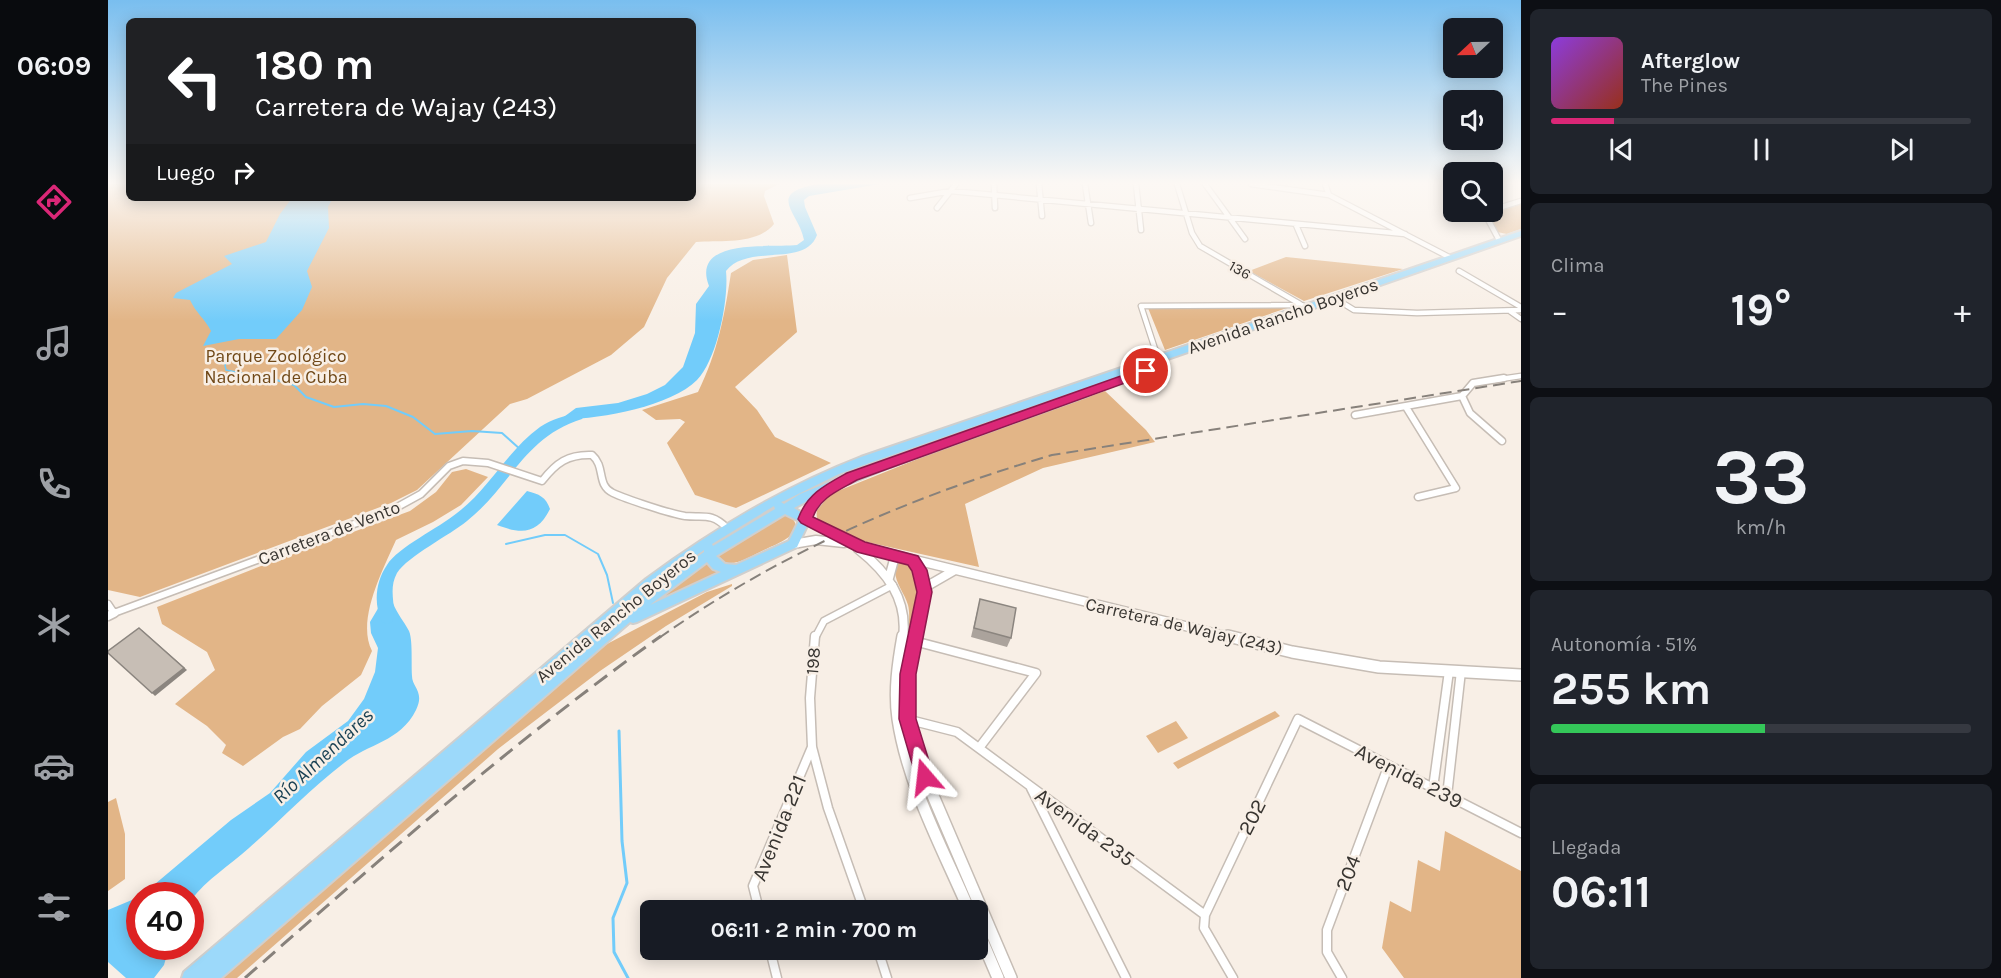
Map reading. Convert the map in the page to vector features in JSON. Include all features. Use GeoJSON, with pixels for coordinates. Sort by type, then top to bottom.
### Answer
{"type":"FeatureCollection","features":[{"type":"Feature","properties":{"kind":"highway","name":"Avenida Rancho Boyeros"},"geometry":{"type":"LineString","coordinates":[[189,978],[650,582],[723,530],[765,506],[810,481],[843,468],[1521,233]]}},
{"type":"Feature","properties":{"kind":"highway","name":"Avenida Rancho Boyeros"},"geometry":{"type":"LineString","coordinates":[[209,978],[655,593],[709,554],[784,507],[838,482],[1521,240]]}},
{"type":"Feature","properties":{"kind":"highway"},"geometry":{"type":"LineString","coordinates":[[603,638],[644,612],[793,544],[816,499],[838,482]]}},
{"type":"Feature","properties":{"kind":"highway"},"geometry":{"type":"LineString","coordinates":[[765,506],[784,507],[806,519]]}},
{"type":"Feature","properties":{"kind":"highway"},"geometry":{"type":"LineString","coordinates":[[723,530],[710,546],[709,554],[718,566],[727,570],[739,570]]}},
{"type":"Feature","properties":{"kind":"street","name":"136"},"geometry":{"type":"LineString","coordinates":[[1191,230],[1194,239],[1200,246],[1304,307]]}},
{"type":"Feature","properties":{"kind":"street"},"geometry":{"type":"LineString","coordinates":[[1238,230],[1245,239]]}},
{"type":"Feature","properties":{"kind":"street"},"geometry":{"type":"LineString","coordinates":[[1298,230],[1305,246]]}},
{"type":"Feature","properties":{"kind":"street"},"geometry":{"type":"LineString","coordinates":[[1352,230],[1405,234]]}},
{"type":"Feature","properties":{"kind":"street"},"geometry":{"type":"LineString","coordinates":[[1397,230],[1449,257]]}},
{"type":"Feature","properties":{"kind":"street"},"geometry":{"type":"LineString","coordinates":[[1494,230],[1499,240]]}},
{"type":"Feature","properties":{"kind":"street"},"geometry":{"type":"LineString","coordinates":[[1459,271],[1521,309]]}},
{"type":"Feature","properties":{"kind":"street"},"geometry":{"type":"LineString","coordinates":[[1341,302],[1354,310],[1417,313],[1511,312],[1521,309]]}},
{"type":"Feature","properties":{"kind":"street"},"geometry":{"type":"LineString","coordinates":[[1162,358],[1155,349],[1141,306],[1304,307]]}},
{"type":"Feature","properties":{"kind":"street"},"geometry":{"type":"LineString","coordinates":[[1511,312],[1521,319]]}},
{"type":"Feature","properties":{"kind":"street"},"geometry":{"type":"LineString","coordinates":[[1355,415],[1462,396],[1473,383],[1521,375]]}},
{"type":"Feature","properties":{"kind":"street"},"geometry":{"type":"LineString","coordinates":[[1462,396],[1470,413],[1502,441]]}},
{"type":"Feature","properties":{"kind":"street"},"geometry":{"type":"LineString","coordinates":[[1406,407],[1455,488],[1418,497]]}},
{"type":"Feature","properties":{"kind":"street","name":"Carretera de Vento"},"geometry":{"type":"LineString","coordinates":[[110,611],[392,510],[421,494],[442,471],[454,464],[475,461],[542,481],[558,461],[576,455],[592,455],[600,462],[601,480],[604,486],[613,493],[686,516],[695,513],[720,519],[723,530]]}},
{"type":"Feature","properties":{"kind":"street","name":"Carretera de Wajay (243)"},"geometry":{"type":"LineString","coordinates":[[806,519],[852,544]]}},
{"type":"Feature","properties":{"kind":"street","name":"Carretera de Wajay (243)"},"geometry":{"type":"LineString","coordinates":[[793,544],[816,540],[852,544],[1292,652],[1379,667],[1521,675]]}},
{"type":"Feature","properties":{"kind":"street"},"geometry":{"type":"LineString","coordinates":[[852,544],[878,565],[891,582],[904,612],[897,672],[914,779],[965,900]]}},
{"type":"Feature","properties":{"kind":"street"},"geometry":{"type":"LineString","coordinates":[[891,582],[895,556]]}},
{"type":"Feature","properties":{"kind":"street"},"geometry":{"type":"LineString","coordinates":[[913,560],[922,576],[924,592],[908,674],[903,719],[925,777],[1011,978]]}},
{"type":"Feature","properties":{"kind":"street"},"geometry":{"type":"LineString","coordinates":[[924,592],[929,585],[956,570]]}},
{"type":"Feature","properties":{"kind":"street","name":"198"},"geometry":{"type":"LineString","coordinates":[[812,747],[811,682],[816,629],[824,621],[891,582]]}},
{"type":"Feature","properties":{"kind":"street"},"geometry":{"type":"LineString","coordinates":[[902,638],[1036,673],[979,748]]}},
{"type":"Feature","properties":{"kind":"street"},"geometry":{"type":"LineString","coordinates":[[1433,788],[1449,670]]}},
{"type":"Feature","properties":{"kind":"street"},"geometry":{"type":"LineString","coordinates":[[1448,796],[1461,670]]}},
{"type":"Feature","properties":{"kind":"street","name":"Avenida 239"},"geometry":{"type":"LineString","coordinates":[[1298,718],[1521,832]]}},
{"type":"Feature","properties":{"kind":"street","name":"202"},"geometry":{"type":"LineString","coordinates":[[1205,915],[1296,727],[1298,718]]}},
{"type":"Feature","properties":{"kind":"street","name":"Avenida 235"},"geometry":{"type":"LineString","coordinates":[[903,719],[957,732],[1205,915]]}},
{"type":"Feature","properties":{"kind":"street"},"geometry":{"type":"LineString","coordinates":[[812,747],[861,900]]}},
{"type":"Feature","properties":{"kind":"street","name":"Avenida 221"},"geometry":{"type":"LineString","coordinates":[[756,900],[753,886],[812,747]]}},
{"type":"Feature","properties":{"kind":"street","name":"204"},"geometry":{"type":"LineString","coordinates":[[1342,978],[1327,952],[1327,930],[1388,766]]}},
{"type":"Feature","properties":{"kind":"street"},"geometry":{"type":"LineString","coordinates":[[1030,786],[1126,978]]}},
{"type":"Feature","properties":{"kind":"street"},"geometry":{"type":"LineString","coordinates":[[1205,915],[1204,928],[1233,978]]}},
{"type":"Feature","properties":{"kind":"street"},"geometry":{"type":"LineString","coordinates":[[988,954],[998,978]]}},
{"type":"Feature","properties":{"kind":"street"},"geometry":{"type":"LineString","coordinates":[[772,960],[777,978]]}},
{"type":"Feature","properties":{"kind":"street"},"geometry":{"type":"LineString","coordinates":[[881,960],[887,978]]}},
{"type":"Feature","properties":{"kind":"green space","name":"Parque Zoológico Nacional de Cuba"},"geometry":{"type":"Polygon","coordinates":[[[108,230],[768,230],[738,240],[696,242],[667,278],[644,327],[611,355],[527,399],[510,404],[417,490],[391,503],[140,597],[108,590],[108,230]]]}},
{"type":"Feature","properties":{"kind":"green space"},"geometry":{"type":"Polygon","coordinates":[[[1496,230],[1519,230],[1507,234],[1496,230]]]}},
{"type":"Feature","properties":{"kind":"green space"},"geometry":{"type":"Polygon","coordinates":[[[787,255],[797,332],[735,387],[757,410],[775,437],[831,463],[736,508],[695,495],[667,443],[685,422],[680,419],[656,420],[642,410],[698,392],[711,362],[719,334],[731,273],[753,260],[787,255]]]}},
{"type":"Feature","properties":{"kind":"green space"},"geometry":{"type":"Polygon","coordinates":[[[1286,257],[1403,269],[1304,301],[1249,271],[1286,257]]]}},
{"type":"Feature","properties":{"kind":"green space"},"geometry":{"type":"Polygon","coordinates":[[[1148,308],[1287,308],[1165,350],[1148,308]]]}},
{"type":"Feature","properties":{"kind":"green space"},"geometry":{"type":"Polygon","coordinates":[[[1105,391],[1146,430],[1155,442],[1043,468],[965,504],[979,567],[849,538],[818,521],[818,507],[828,495],[935,452],[1105,391]]]}},
{"type":"Feature","properties":{"kind":"green space"},"geometry":{"type":"Polygon","coordinates":[[[466,469],[488,477],[461,505],[396,540],[378,580],[369,610],[368,639],[372,651],[361,675],[322,706],[300,729],[283,737],[243,766],[222,753],[226,745],[207,726],[175,704],[215,670],[207,652],[162,624],[157,607],[410,511],[436,492],[452,472],[466,469]]]}},
{"type":"Feature","properties":{"kind":"green space"},"geometry":{"type":"Polygon","coordinates":[[[784,511],[796,524],[795,530],[785,539],[746,559],[733,563],[726,563],[716,555],[784,511]]]}},
{"type":"Feature","properties":{"kind":"green space"},"geometry":{"type":"Polygon","coordinates":[[[706,562],[720,571],[666,597],[659,595],[706,562]]]}},
{"type":"Feature","properties":{"kind":"green space"},"geometry":{"type":"Polygon","coordinates":[[[897,563],[909,565],[916,570],[919,578],[920,589],[910,631],[908,630],[908,605],[895,574],[897,563]]]}},
{"type":"Feature","properties":{"kind":"green space"},"geometry":{"type":"Polygon","coordinates":[[[732,584],[600,671],[498,749],[237,978],[219,978],[605,645],[707,592],[732,584]]]}},
{"type":"Feature","properties":{"kind":"green space"},"geometry":{"type":"Polygon","coordinates":[[[1275,711],[1280,716],[1178,769],[1173,763],[1275,711]]]}},
{"type":"Feature","properties":{"kind":"green space"},"geometry":{"type":"Polygon","coordinates":[[[1176,721],[1188,738],[1158,753],[1146,736],[1176,721]]]}},
{"type":"Feature","properties":{"kind":"green space"},"geometry":{"type":"Polygon","coordinates":[[[116,798],[125,834],[125,879],[108,891],[108,802],[116,798]]]}},
{"type":"Feature","properties":{"kind":"green space"},"geometry":{"type":"Polygon","coordinates":[[[1445,831],[1521,871],[1521,978],[1404,978],[1382,948],[1390,901],[1411,912],[1418,860],[1440,871],[1445,831]]]}},
{"type":"Feature","properties":{"kind":"water"},"geometry":{"type":"Polygon","coordinates":[[[272,230],[328,230],[307,271],[312,287],[302,310],[276,339],[239,339],[203,346],[211,331],[190,300],[173,298],[176,293],[232,264],[224,256],[266,242],[272,230]]]}},
{"type":"Feature","properties":{"kind":"water"},"geometry":{"type":"Polygon","coordinates":[[[801,230],[815,230],[817,235],[811,245],[801,251],[747,258],[735,263],[726,271],[726,297],[716,344],[704,371],[697,380],[669,398],[632,410],[594,417],[561,419],[576,408],[618,403],[647,394],[665,385],[683,367],[695,333],[696,304],[709,286],[706,270],[711,259],[722,252],[737,248],[797,245],[804,240],[801,230]]]}},
{"type":"Feature","properties":{"kind":"water"},"geometry":{"type":"Polygon","coordinates":[[[527,491],[542,497],[550,509],[540,524],[521,531],[497,525],[527,491]]]}},
{"type":"Feature","properties":{"kind":"water"},"geometry":{"type":"Polygon","coordinates":[[[383,600],[393,603],[409,631],[413,680],[419,699],[416,710],[409,721],[393,736],[354,756],[331,773],[204,886],[204,882],[157,882],[231,820],[270,793],[306,752],[348,721],[364,699],[375,672],[378,648],[371,633],[370,622],[383,600]]]}},
{"type":"Feature","properties":{"kind":"water"},"geometry":{"type":"Polygon","coordinates":[[[126,902],[126,960],[165,960],[154,978],[126,978],[108,962],[108,910],[126,902]]]}},
{"type":"Feature","properties":{"kind":"building"},"geometry":{"type":"Polygon","coordinates":[[[980,599],[1016,608],[1011,638],[974,628],[980,599]]]}},
{"type":"Feature","properties":{"kind":"building"},"geometry":{"type":"Polygon","coordinates":[[[139,628],[184,668],[152,693],[108,653],[139,628]]]}},
{"type":"Feature","properties":{"kind":"waterway"},"geometry":{"type":"LineString","coordinates":[[232,354],[225,365],[226,370],[275,380]]}},
{"type":"Feature","properties":{"kind":"waterway"},"geometry":{"type":"LineString","coordinates":[[269,378],[294,385],[306,397],[334,407],[363,404],[386,406],[413,417],[435,434],[472,431],[502,433],[521,450]]}},
{"type":"Feature","properties":{"kind":"waterway","name":"Río Almendares"},"geometry":{"type":"LineString","coordinates":[[387,617],[384,602],[385,588],[388,576],[396,563],[454,524],[472,509],[519,454],[545,430],[578,416]]}},
{"type":"Feature","properties":{"kind":"waterway"},"geometry":{"type":"LineString","coordinates":[[506,544],[545,535],[565,535],[598,554],[607,575],[613,603]]}},
{"type":"Feature","properties":{"kind":"waterway"},"geometry":{"type":"LineString","coordinates":[[619,731],[622,841],[627,883],[613,918],[614,952],[628,978]]}},
{"type":"Feature","properties":{"kind":"railway"},"geometry":{"type":"LineString","coordinates":[[659,638],[751,579],[848,530],[948,489],[1052,455],[1521,381]]}},
{"type":"Feature","properties":{"kind":"railway"},"geometry":{"type":"LineString","coordinates":[[245,978],[397,845],[500,759],[661,636]]}},
{"type":"Feature","properties":{"kind":"route"},"geometry":{"type":"LineString","coordinates":[[925,777],[907,719],[908,674],[924,592],[920,570],[913,560],[862,548],[834,535],[806,519],[808,510],[820,495],[838,482],[852,476],[1146,371]]}}]}
